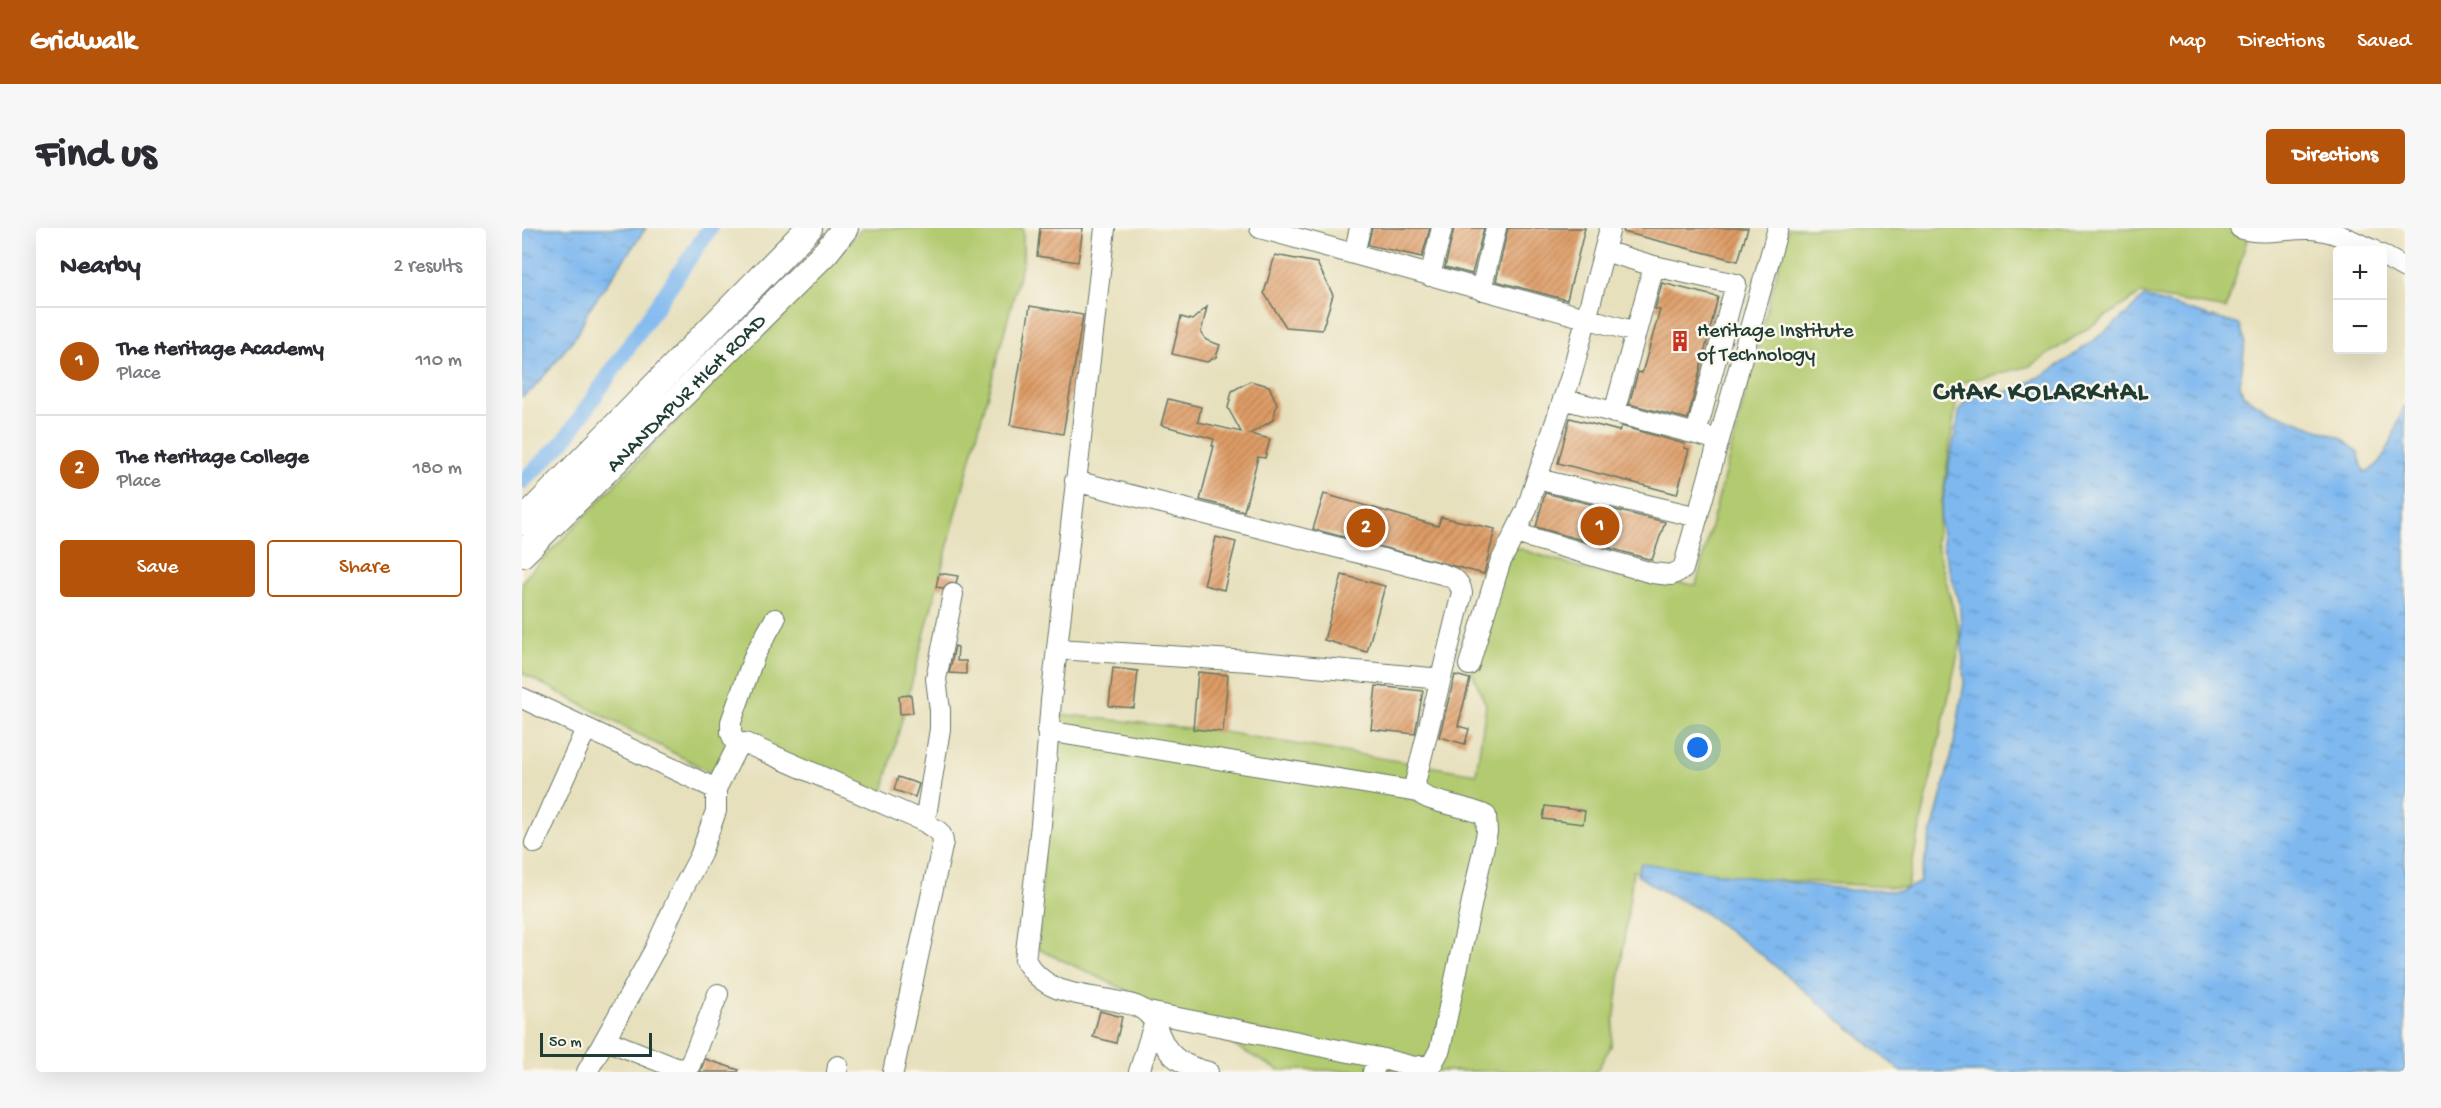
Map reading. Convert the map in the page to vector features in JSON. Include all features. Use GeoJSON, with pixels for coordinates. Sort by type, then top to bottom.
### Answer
{"type":"FeatureCollection","features":[{"type":"Feature","properties":{"kind":"main road","name":"ANANDAPUR HIGH ROAD"},"geometry":{"type":"LineString","coordinates":[[522,522],[809,228]]}},
{"type":"Feature","properties":{"kind":"main road","name":"ANANDAPUR HIGH ROAD"},"geometry":{"type":"LineString","coordinates":[[522,554],[826,252],[845,228]]}},
{"type":"Feature","properties":{"kind":"street"},"geometry":{"type":"LineString","coordinates":[[1047,730],[1418,792],[1428,798],[1476,810],[1486,816],[1487,832],[1440,1049],[1432,1064],[1414,1067],[1376,1065],[1151,1017],[1136,1006],[1071,993],[1047,985],[1033,973],[1025,960],[1041,825],[1047,730],[1105,228]]}},
{"type":"Feature","properties":{"kind":"street"},"geometry":{"type":"LineString","coordinates":[[1260,228],[1636,332]]}},
{"type":"Feature","properties":{"kind":"street"},"geometry":{"type":"LineString","coordinates":[[1354,254],[1360,228]]}},
{"type":"Feature","properties":{"kind":"street"},"geometry":{"type":"LineString","coordinates":[[1430,276],[1442,228]]}},
{"type":"Feature","properties":{"kind":"street"},"geometry":{"type":"LineString","coordinates":[[1481,290],[1496,228]]}},
{"type":"Feature","properties":{"kind":"street"},"geometry":{"type":"LineString","coordinates":[[1469,665],[1500,563],[1526,511],[1563,399],[1610,228]]}},
{"type":"Feature","properties":{"kind":"street"},"geometry":{"type":"LineString","coordinates":[[1515,533],[1652,573],[1671,575],[1683,569],[1778,228]]}},
{"type":"Feature","properties":{"kind":"street"},"geometry":{"type":"LineString","coordinates":[[2240,228],[2253,232],[2313,229],[2339,234],[2364,246]]}},
{"type":"Feature","properties":{"kind":"street"},"geometry":{"type":"LineString","coordinates":[[1604,251],[1654,266],[1736,284],[1696,434]]}},
{"type":"Feature","properties":{"kind":"street"},"geometry":{"type":"LineString","coordinates":[[2387,258],[2405,268]]}},
{"type":"Feature","properties":{"kind":"street"},"geometry":{"type":"LineString","coordinates":[[1614,413],[1654,266]]}},
{"type":"Feature","properties":{"kind":"street"},"geometry":{"type":"LineString","coordinates":[[1563,399],[1719,440]]}},
{"type":"Feature","properties":{"kind":"street"},"geometry":{"type":"LineString","coordinates":[[1537,479],[1698,517]]}},
{"type":"Feature","properties":{"kind":"street"},"geometry":{"type":"LineString","coordinates":[[1075,481],[1457,579],[1462,593],[1415,783],[1418,792]]}},
{"type":"Feature","properties":{"kind":"street"},"geometry":{"type":"LineString","coordinates":[[1461,586],[1491,591]]}},
{"type":"Feature","properties":{"kind":"street"},"geometry":{"type":"LineString","coordinates":[[925,822],[940,729],[936,679],[953,594]]}},
{"type":"Feature","properties":{"kind":"street"},"geometry":{"type":"LineString","coordinates":[[737,747],[731,733],[731,722],[755,654],[775,619]]}},
{"type":"Feature","properties":{"kind":"street"},"geometry":{"type":"LineString","coordinates":[[1057,649],[1249,661],[1442,679]]}},
{"type":"Feature","properties":{"kind":"street"},"geometry":{"type":"LineString","coordinates":[[522,698],[716,789]]}},
{"type":"Feature","properties":{"kind":"street"},"geometry":{"type":"LineString","coordinates":[[535,843],[586,729]]}},
{"type":"Feature","properties":{"kind":"street"},"geometry":{"type":"LineString","coordinates":[[587,1072],[654,951],[700,856],[716,811],[716,789],[741,743],[751,744],[925,822],[938,828],[943,835],[893,1072]]}},
{"type":"Feature","properties":{"kind":"street"},"geometry":{"type":"LineString","coordinates":[[606,1040],[675,1070],[686,1069],[690,1065],[718,994]]}},
{"type":"Feature","properties":{"kind":"street"},"geometry":{"type":"LineString","coordinates":[[1139,1072],[1151,1017]]}},
{"type":"Feature","properties":{"kind":"street"},"geometry":{"type":"LineString","coordinates":[[1151,1017],[1166,1048],[1174,1057],[1193,1068],[1208,1072]]}},
{"type":"Feature","properties":{"kind":"green space"},"geometry":{"type":"Polygon","coordinates":[[[863,228],[1023,228],[1023,261],[881,799],[748,742],[727,781],[522,673],[522,581],[863,228]]]}},
{"type":"Feature","properties":{"kind":"green space"},"geometry":{"type":"Polygon","coordinates":[[[1788,228],[2239,228],[2249,233],[2226,309],[2140,294],[2030,366],[1959,383],[1936,542],[1961,639],[1907,888],[1633,871],[1611,1046],[1596,1072],[1278,1070],[1173,1012],[1038,949],[1051,713],[1223,732],[1476,774],[1486,705],[1469,665],[1511,546],[1596,573],[1696,585],[1788,228]]]}},
{"type":"Feature","properties":{"kind":"water"},"geometry":{"type":"Polygon","coordinates":[[[522,228],[646,228],[588,311],[578,333],[533,389],[522,397],[522,228]]]}},
{"type":"Feature","properties":{"kind":"water"},"geometry":{"type":"Polygon","coordinates":[[[2144,297],[2240,325],[2245,342],[2240,385],[2243,395],[2265,409],[2341,438],[2358,452],[2364,472],[2380,462],[2390,444],[2405,405],[2405,1072],[1902,1072],[1762,955],[1702,911],[1637,875],[1641,863],[1850,890],[1901,891],[1919,883],[1953,749],[1964,684],[1960,607],[1944,551],[1940,520],[1960,410],[1969,395],[2002,393],[2019,387],[2057,366],[2097,338],[2144,297]]]}},
{"type":"Feature","properties":{"kind":"building"},"geometry":{"type":"Polygon","coordinates":[[[1040,228],[1083,228],[1078,262],[1037,256],[1040,228]]]}},
{"type":"Feature","properties":{"kind":"building"},"geometry":{"type":"Polygon","coordinates":[[[1372,228],[1430,228],[1422,257],[1368,245],[1372,228]]]}},
{"type":"Feature","properties":{"kind":"building"},"geometry":{"type":"Polygon","coordinates":[[[1454,228],[1484,228],[1472,274],[1445,267],[1454,228]]]}},
{"type":"Feature","properties":{"kind":"building"},"geometry":{"type":"Polygon","coordinates":[[[1508,228],[1585,228],[1567,300],[1496,281],[1508,228]]]}},
{"type":"Feature","properties":{"kind":"building"},"geometry":{"type":"Polygon","coordinates":[[[1624,228],[1748,228],[1738,261],[1623,232],[1624,228]]]}},
{"type":"Feature","properties":{"kind":"building"},"geometry":{"type":"Polygon","coordinates":[[[1275,255],[1317,263],[1333,295],[1322,330],[1286,327],[1264,293],[1275,255]]]}},
{"type":"Feature","properties":{"kind":"building","name":"Heritage Institute of Technology"},"geometry":{"type":"Polygon","coordinates":[[[1662,283],[1718,297],[1688,419],[1629,404],[1638,372],[1642,373],[1660,310],[1655,309],[1662,283]]]}},
{"type":"Feature","properties":{"kind":"building"},"geometry":{"type":"Polygon","coordinates":[[[1030,306],[1083,315],[1063,434],[1010,425],[1030,306]]]}},
{"type":"Feature","properties":{"kind":"building"},"geometry":{"type":"Polygon","coordinates":[[[1207,307],[1201,332],[1206,340],[1220,345],[1216,357],[1207,362],[1172,354],[1181,317],[1192,320],[1207,307]]]}},
{"type":"Feature","properties":{"kind":"building"},"geometry":{"type":"Polygon","coordinates":[[[1250,381],[1269,386],[1277,404],[1273,420],[1250,434],[1270,439],[1265,458],[1258,457],[1244,511],[1200,500],[1214,439],[1161,425],[1168,399],[1201,407],[1198,422],[1241,432],[1228,408],[1232,391],[1250,381]]]}},
{"type":"Feature","properties":{"kind":"building"},"geometry":{"type":"Polygon","coordinates":[[[1570,418],[1619,431],[1621,426],[1685,444],[1684,448],[1689,449],[1677,494],[1558,463],[1570,418]]]}},
{"type":"Feature","properties":{"kind":"building"},"geometry":{"type":"Polygon","coordinates":[[[1545,493],[1665,522],[1652,560],[1536,527],[1545,493]]]}},
{"type":"Feature","properties":{"kind":"building"},"geometry":{"type":"Polygon","coordinates":[[[1324,494],[1438,526],[1441,517],[1495,529],[1484,574],[1313,529],[1324,494]]]}},
{"type":"Feature","properties":{"kind":"building"},"geometry":{"type":"Polygon","coordinates":[[[1216,537],[1236,542],[1224,590],[1204,585],[1216,537]]]}},
{"type":"Feature","properties":{"kind":"building"},"geometry":{"type":"Polygon","coordinates":[[[939,573],[958,576],[956,583],[949,583],[943,588],[936,587],[939,573]]]}},
{"type":"Feature","properties":{"kind":"building"},"geometry":{"type":"Polygon","coordinates":[[[1342,575],[1385,586],[1367,652],[1324,640],[1342,575]]]}},
{"type":"Feature","properties":{"kind":"building"},"geometry":{"type":"Polygon","coordinates":[[[955,646],[958,647],[957,661],[966,661],[966,674],[949,673],[955,646]]]}},
{"type":"Feature","properties":{"kind":"building"},"geometry":{"type":"Polygon","coordinates":[[[1113,668],[1138,671],[1134,708],[1109,706],[1113,668]]]}},
{"type":"Feature","properties":{"kind":"building"},"geometry":{"type":"Polygon","coordinates":[[[1198,672],[1228,675],[1223,732],[1193,729],[1198,672]]]}},
{"type":"Feature","properties":{"kind":"building"},"geometry":{"type":"Polygon","coordinates":[[[1455,675],[1470,679],[1458,726],[1469,729],[1465,744],[1439,737],[1455,675]]]}},
{"type":"Feature","properties":{"kind":"building"},"geometry":{"type":"Polygon","coordinates":[[[1376,686],[1423,691],[1415,734],[1371,729],[1376,686]]]}},
{"type":"Feature","properties":{"kind":"building"},"geometry":{"type":"Polygon","coordinates":[[[911,695],[913,713],[900,714],[899,696],[911,695]]]}},
{"type":"Feature","properties":{"kind":"building"},"geometry":{"type":"Polygon","coordinates":[[[898,777],[919,784],[915,797],[894,790],[898,777]]]}},
{"type":"Feature","properties":{"kind":"building"},"geometry":{"type":"Polygon","coordinates":[[[1545,806],[1585,811],[1583,824],[1543,819],[1545,806]]]}},
{"type":"Feature","properties":{"kind":"building"},"geometry":{"type":"Polygon","coordinates":[[[1100,1011],[1122,1017],[1116,1043],[1093,1037],[1100,1011]]]}},
{"type":"Feature","properties":{"kind":"building"},"geometry":{"type":"Polygon","coordinates":[[[705,1059],[739,1070],[738,1072],[700,1072],[705,1059]]]}},
{"type":"Feature","properties":{"kind":"waterway"},"geometry":{"type":"LineString","coordinates":[[522,482],[564,441],[710,228]]}},
{"type":"Feature","properties":{"kind":"place","name":"Heritage Institute of Technology"},"geometry":{"type":"Point","coordinates":[1680,341]}},
{"type":"Feature","properties":{"kind":"place","name":"The Heritage Academy"},"geometry":{"type":"Point","coordinates":[1600,526]}},
{"type":"Feature","properties":{"kind":"place","name":"The Heritage College"},"geometry":{"type":"Point","coordinates":[1366,528]}},
{"type":"Feature","properties":{"kind":"district","name":"CHAK KOLARKHAL"},"geometry":{"type":"Point","coordinates":[2041,390]}}]}
